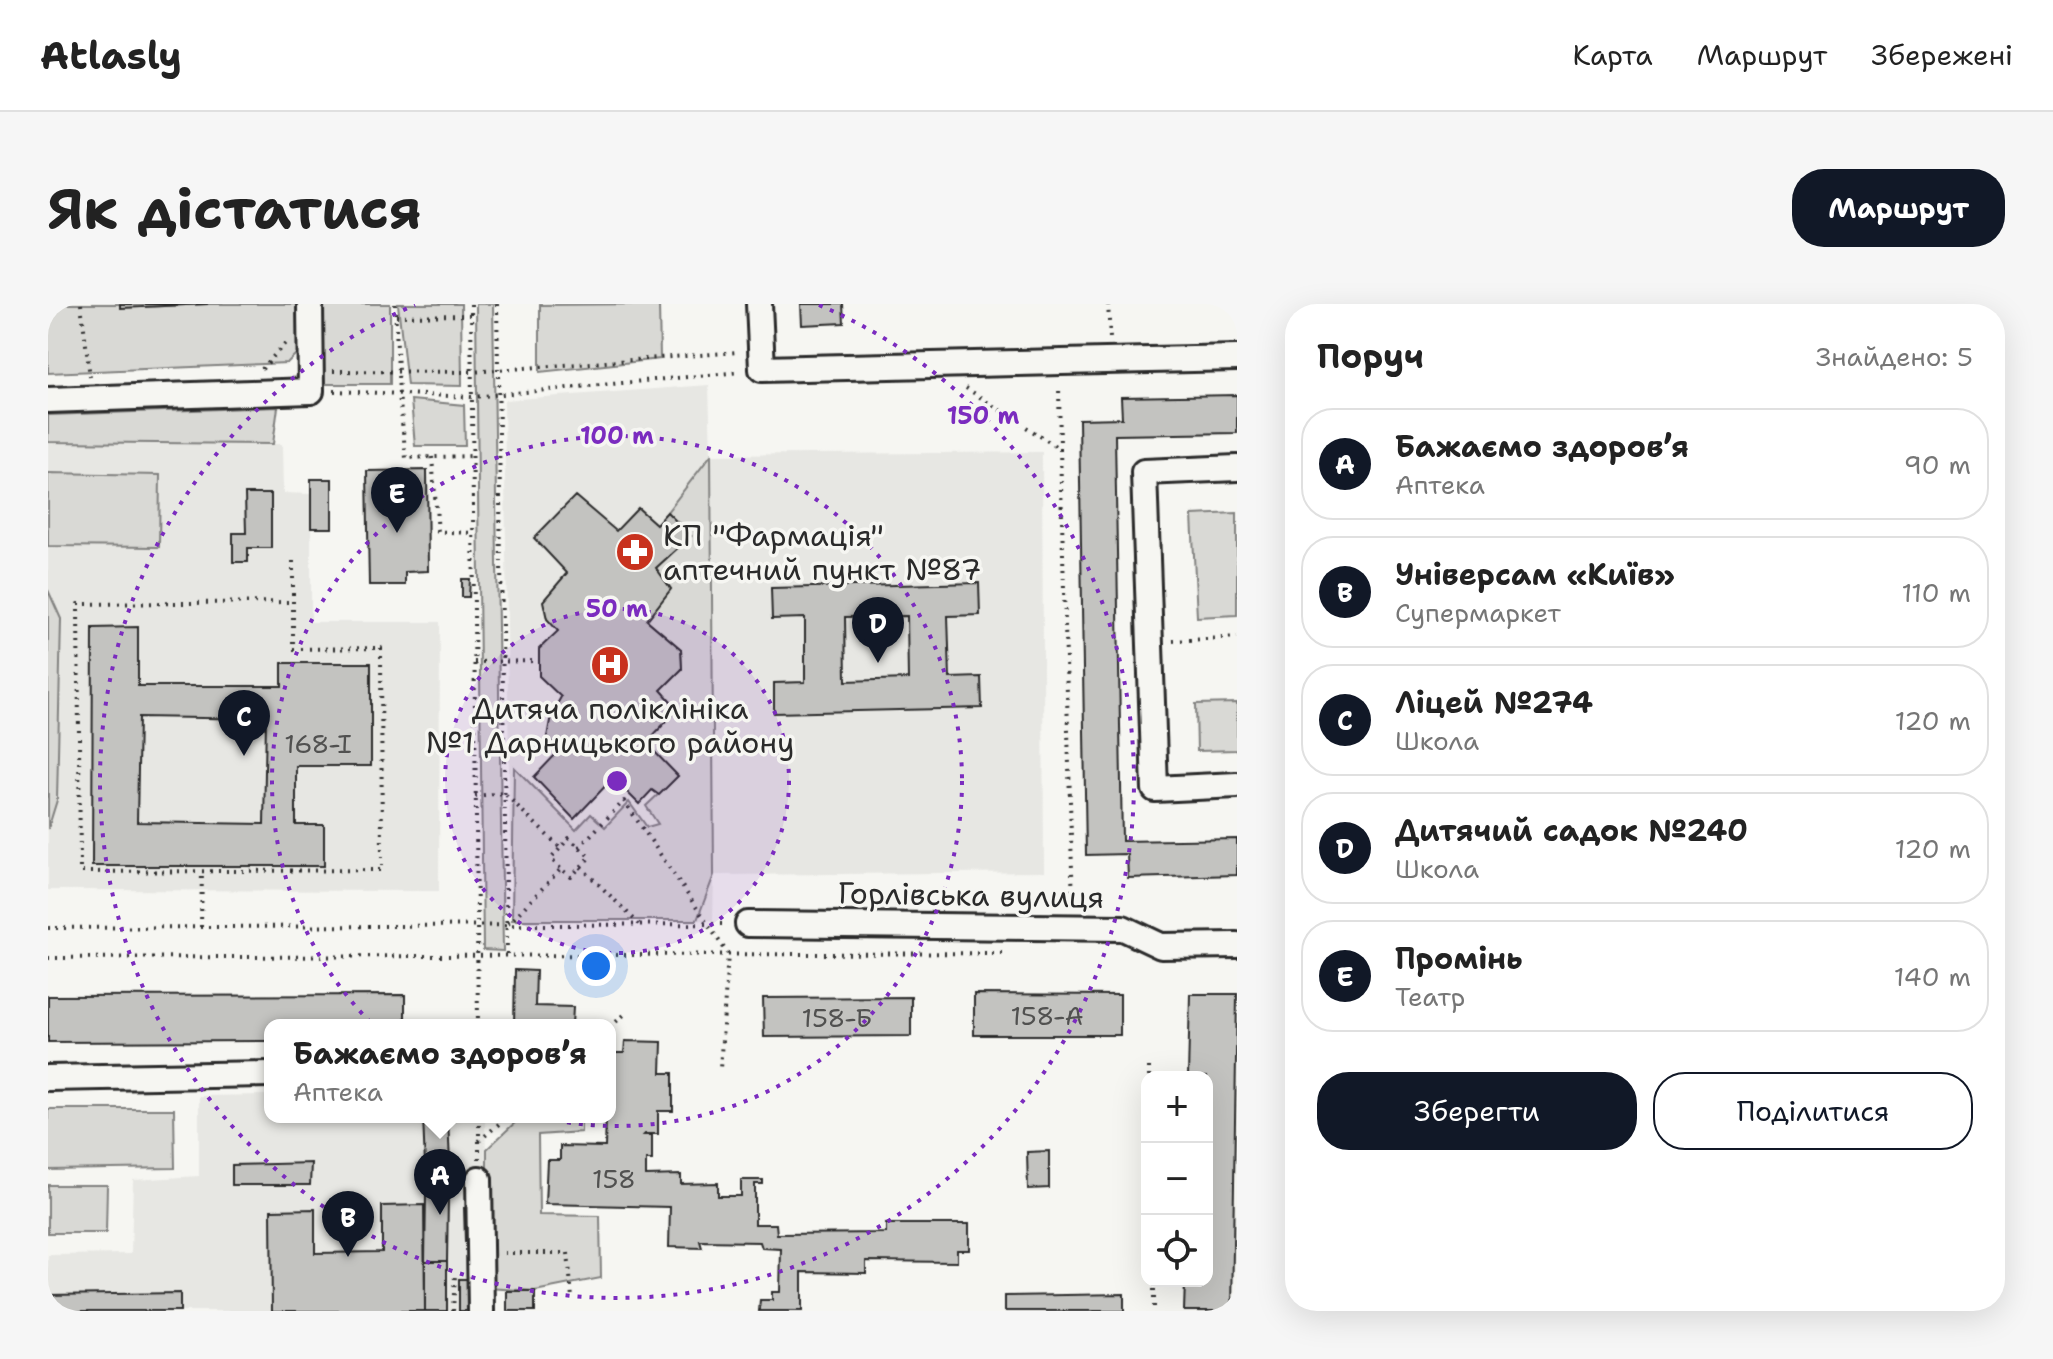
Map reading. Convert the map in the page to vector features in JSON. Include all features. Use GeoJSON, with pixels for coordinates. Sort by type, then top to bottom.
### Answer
{"type":"FeatureCollection","features":[{"type":"Feature","properties":{"kind":"street"},"geometry":{"type":"LineString","coordinates":[[759,304],[762,369],[1237,358]]}},
{"type":"Feature","properties":{"kind":"street"},"geometry":{"type":"LineString","coordinates":[[48,400],[310,381],[310,311]]}},
{"type":"Feature","properties":{"kind":"street"},"geometry":{"type":"LineString","coordinates":[[1237,468],[1144,472],[1155,789],[1237,785]]}},
{"type":"Feature","properties":{"kind":"street","name":"Горлівська вулиця"},"geometry":{"type":"LineString","coordinates":[[748,924],[1123,928],[1161,946],[1237,945]]}},
{"type":"Feature","properties":{"kind":"street"},"geometry":{"type":"LineString","coordinates":[[48,1078],[264,1074]]}},
{"type":"Feature","properties":{"kind":"street"},"geometry":{"type":"LineString","coordinates":[[479,1179],[481,1311]]}},
{"type":"Feature","properties":{"kind":"path"},"geometry":{"type":"LineString","coordinates":[[81,304],[90,380]]}},
{"type":"Feature","properties":{"kind":"path"},"geometry":{"type":"LineString","coordinates":[[395,304],[399,394],[406,458],[472,456]]}},
{"type":"Feature","properties":{"kind":"path"},"geometry":{"type":"LineString","coordinates":[[471,304],[478,1019]]}},
{"type":"Feature","properties":{"kind":"path"},"geometry":{"type":"LineString","coordinates":[[497,304],[507,955]]}},
{"type":"Feature","properties":{"kind":"path"},"geometry":{"type":"LineString","coordinates":[[1108,304],[1110,339]]}},
{"type":"Feature","properties":{"kind":"path"},"geometry":{"type":"LineString","coordinates":[[257,373],[310,311]]}},
{"type":"Feature","properties":{"kind":"path"},"geometry":{"type":"LineString","coordinates":[[396,316],[471,315]]}},
{"type":"Feature","properties":{"kind":"path"},"geometry":{"type":"LineString","coordinates":[[1058,362],[1074,928]]}},
{"type":"Feature","properties":{"kind":"path"},"geometry":{"type":"LineString","coordinates":[[930,365],[1060,449]]}},
{"type":"Feature","properties":{"kind":"path"},"geometry":{"type":"LineString","coordinates":[[310,381],[399,394],[472,397],[762,369]]}},
{"type":"Feature","properties":{"kind":"path"},"geometry":{"type":"LineString","coordinates":[[310,381],[398,370]]}},
{"type":"Feature","properties":{"kind":"path"},"geometry":{"type":"LineString","coordinates":[[432,457],[438,532]]}},
{"type":"Feature","properties":{"kind":"path"},"geometry":{"type":"LineString","coordinates":[[427,531],[473,533]]}},
{"type":"Feature","properties":{"kind":"path"},"geometry":{"type":"LineString","coordinates":[[293,561],[293,602],[293,649],[381,648],[382,870],[80,872],[78,604],[293,602]]}},
{"type":"Feature","properties":{"kind":"path"},"geometry":{"type":"LineString","coordinates":[[1185,641],[1237,637]]}},
{"type":"Feature","properties":{"kind":"path"},"geometry":{"type":"LineString","coordinates":[[474,662],[539,661]]}},
{"type":"Feature","properties":{"kind":"path"},"geometry":{"type":"LineString","coordinates":[[475,796],[504,793]]}},
{"type":"Feature","properties":{"kind":"path"},"geometry":{"type":"LineString","coordinates":[[504,793],[560,848]]}},
{"type":"Feature","properties":{"kind":"path"},"geometry":{"type":"LineString","coordinates":[[579,847],[624,801],[728,954],[720,1069]]}},
{"type":"Feature","properties":{"kind":"path"},"geometry":{"type":"LineString","coordinates":[[569,838],[579,847],[590,857],[571,877],[551,859],[569,838]]}},
{"type":"Feature","properties":{"kind":"path"},"geometry":{"type":"LineString","coordinates":[[581,867],[639,925]]}},
{"type":"Feature","properties":{"kind":"path"},"geometry":{"type":"LineString","coordinates":[[507,926],[561,869]]}},
{"type":"Feature","properties":{"kind":"path"},"geometry":{"type":"LineString","coordinates":[[201,927],[202,871]]}},
{"type":"Feature","properties":{"kind":"path"},"geometry":{"type":"LineString","coordinates":[[48,928],[748,924]]}},
{"type":"Feature","properties":{"kind":"path"},"geometry":{"type":"LineString","coordinates":[[48,958],[1012,952]]}},
{"type":"Feature","properties":{"kind":"path"},"geometry":{"type":"LineString","coordinates":[[616,1022],[624,1015]]}},
{"type":"Feature","properties":{"kind":"path"},"geometry":{"type":"LineString","coordinates":[[479,1123],[479,1179]]}},
{"type":"Feature","properties":{"kind":"path"},"geometry":{"type":"LineString","coordinates":[[479,1141],[500,1123]]}},
{"type":"Feature","properties":{"kind":"path"},"geometry":{"type":"LineString","coordinates":[[480,1253],[568,1253],[572,1298]]}},
{"type":"Feature","properties":{"kind":"path"},"geometry":{"type":"LineString","coordinates":[[1154,1287],[1154,1311]]}},
{"type":"Feature","properties":{"kind":"shaded area"},"geometry":{"type":"Polygon","coordinates":[[[48,304],[120,304],[121,308],[299,304],[301,349],[287,363],[48,373],[48,304]]]}},
{"type":"Feature","properties":{"kind":"shaded area"},"geometry":{"type":"Polygon","coordinates":[[[316,304],[390,304],[390,384],[317,384],[316,304]]]}},
{"type":"Feature","properties":{"kind":"shaded area"},"geometry":{"type":"Polygon","coordinates":[[[398,304],[461,304],[462,386],[407,385],[398,304]]]}},
{"type":"Feature","properties":{"kind":"shaded area"},"geometry":{"type":"Polygon","coordinates":[[[476,304],[493,304],[503,951],[483,950],[476,304]]]}},
{"type":"Feature","properties":{"kind":"shaded area"},"geometry":{"type":"Polygon","coordinates":[[[659,304],[660,359],[540,372],[540,305],[659,304]]]}},
{"type":"Feature","properties":{"kind":"shaded area"},"geometry":{"type":"Polygon","coordinates":[[[709,385],[711,455],[1042,452],[1044,872],[714,875],[713,920],[511,922],[504,400],[709,385]]]}},
{"type":"Feature","properties":{"kind":"shaded area"},"geometry":{"type":"Polygon","coordinates":[[[411,400],[464,405],[465,446],[415,446],[411,400]]]}},
{"type":"Feature","properties":{"kind":"shaded area"},"geometry":{"type":"Polygon","coordinates":[[[278,407],[273,444],[48,442],[48,415],[278,407]]]}},
{"type":"Feature","properties":{"kind":"shaded area"},"geometry":{"type":"Polygon","coordinates":[[[48,442],[282,444],[283,493],[311,494],[311,622],[440,622],[439,891],[48,890],[48,442]]]}},
{"type":"Feature","properties":{"kind":"shaded area"},"geometry":{"type":"Polygon","coordinates":[[[711,455],[714,875],[697,920],[512,920],[514,767],[576,830],[591,814],[605,827],[629,802],[647,827],[658,824],[646,806],[678,776],[646,743],[678,709],[661,690],[682,669],[681,649],[647,620],[671,589],[656,568],[667,512],[711,455]]]}},
{"type":"Feature","properties":{"kind":"shaded area"},"geometry":{"type":"Polygon","coordinates":[[[48,473],[160,475],[159,547],[48,546],[48,473]]]}},
{"type":"Feature","properties":{"kind":"shaded area"},"geometry":{"type":"Polygon","coordinates":[[[1237,513],[1237,615],[1197,617],[1192,515],[1237,513]]]}},
{"type":"Feature","properties":{"kind":"shaded area"},"geometry":{"type":"Polygon","coordinates":[[[48,590],[61,619],[57,800],[48,829],[48,590]]]}},
{"type":"Feature","properties":{"kind":"shaded area"},"geometry":{"type":"Polygon","coordinates":[[[1237,703],[1237,750],[1197,751],[1196,704],[1237,703]]]}},
{"type":"Feature","properties":{"kind":"shaded area"},"geometry":{"type":"Polygon","coordinates":[[[264,1095],[264,1123],[485,1123],[489,1311],[48,1311],[48,1255],[131,1254],[133,1180],[199,1176],[199,1096],[264,1095]]]}},
{"type":"Feature","properties":{"kind":"shaded area"},"geometry":{"type":"Polygon","coordinates":[[[48,1109],[174,1109],[175,1168],[48,1170],[48,1109]]]}},
{"type":"Feature","properties":{"kind":"shaded area"},"geometry":{"type":"Polygon","coordinates":[[[515,1123],[581,1123],[581,1132],[538,1135],[539,1215],[600,1216],[601,1278],[535,1291],[487,1288],[487,1149],[515,1123]]]}},
{"type":"Feature","properties":{"kind":"shaded area"},"geometry":{"type":"Polygon","coordinates":[[[48,1185],[107,1185],[106,1233],[48,1233],[48,1185]]]}},
{"type":"Feature","properties":{"kind":"building"},"geometry":{"type":"Polygon","coordinates":[[[120,304],[208,304],[120,308],[120,304]]]}},
{"type":"Feature","properties":{"kind":"building"},"geometry":{"type":"Polygon","coordinates":[[[801,304],[843,304],[844,323],[802,325],[801,304]]]}},
{"type":"Feature","properties":{"kind":"building"},"geometry":{"type":"Polygon","coordinates":[[[1237,395],[1237,433],[1115,435],[1122,841],[1237,839],[1237,875],[1128,878],[1127,854],[1086,855],[1079,419],[1122,418],[1121,397],[1237,395]]]}},
{"type":"Feature","properties":{"kind":"building"},"geometry":{"type":"Polygon","coordinates":[[[427,470],[428,571],[405,572],[405,585],[369,585],[367,471],[427,470]]]}},
{"type":"Feature","properties":{"kind":"building"},"geometry":{"type":"Polygon","coordinates":[[[311,479],[332,479],[332,528],[311,528],[311,479]]]}},
{"type":"Feature","properties":{"kind":"building"},"geometry":{"type":"Polygon","coordinates":[[[245,494],[271,494],[271,548],[248,548],[248,562],[233,562],[233,533],[246,533],[245,494]]]}},
{"type":"Feature","properties":{"kind":"building"},"geometry":{"type":"Polygon","coordinates":[[[575,496],[616,531],[638,508],[656,524],[667,512],[691,536],[656,568],[671,589],[647,620],[681,649],[682,669],[661,690],[678,709],[646,743],[678,776],[659,795],[652,790],[639,804],[613,778],[574,819],[534,777],[559,751],[547,737],[551,715],[561,697],[539,676],[539,649],[558,631],[547,619],[543,601],[567,573],[534,538],[575,496]]]}},
{"type":"Feature","properties":{"kind":"building"},"geometry":{"type":"Polygon","coordinates":[[[462,579],[470,579],[469,597],[462,597],[462,579]]]}},
{"type":"Feature","properties":{"kind":"building"},"geometry":{"type":"Polygon","coordinates":[[[979,583],[980,615],[948,616],[950,678],[981,677],[982,708],[774,713],[774,683],[805,682],[805,618],[772,619],[771,588],[979,583]],[[907,616],[845,617],[846,681],[908,679],[907,616]]]}},
{"type":"Feature","properties":{"kind":"building"},"geometry":{"type":"Polygon","coordinates":[[[138,627],[138,686],[282,686],[282,663],[371,663],[371,766],[296,766],[296,825],[324,825],[324,866],[92,866],[93,628],[138,627]],[[139,717],[137,822],[264,824],[266,719],[139,717]]]}},
{"type":"Feature","properties":{"kind":"building"},"geometry":{"type":"Polygon","coordinates":[[[515,970],[536,971],[535,1006],[573,1007],[572,1019],[514,1019],[515,970]]]}},
{"type":"Feature","properties":{"kind":"building"},"geometry":{"type":"Polygon","coordinates":[[[974,994],[1120,995],[1120,1035],[974,1035],[974,994]]]}},
{"type":"Feature","properties":{"kind":"building"},"geometry":{"type":"Polygon","coordinates":[[[1190,994],[1237,994],[1232,1311],[1184,1311],[1185,1287],[1213,1287],[1213,1071],[1188,1071],[1190,994]]]}},
{"type":"Feature","properties":{"kind":"building"},"geometry":{"type":"Polygon","coordinates":[[[405,995],[405,1019],[264,1019],[264,1041],[48,1042],[48,996],[405,995]]]}},
{"type":"Feature","properties":{"kind":"building"},"geometry":{"type":"Polygon","coordinates":[[[911,997],[911,1036],[764,1037],[763,998],[911,997]]]}},
{"type":"Feature","properties":{"kind":"building"},"geometry":{"type":"Polygon","coordinates":[[[625,1041],[662,1042],[661,1073],[673,1073],[673,1111],[658,1111],[658,1134],[644,1135],[652,1135],[652,1160],[646,1160],[646,1176],[681,1175],[681,1184],[718,1183],[718,1196],[741,1196],[741,1180],[763,1180],[763,1184],[755,1184],[755,1224],[776,1224],[777,1234],[886,1233],[886,1224],[969,1224],[969,1250],[957,1250],[957,1262],[866,1261],[866,1273],[802,1272],[802,1311],[759,1311],[760,1300],[772,1300],[772,1292],[780,1292],[781,1249],[762,1248],[760,1242],[700,1241],[702,1248],[669,1247],[670,1207],[545,1204],[547,1160],[560,1160],[560,1146],[605,1147],[606,1123],[616,1123],[616,1053],[624,1053],[625,1041]]]}},
{"type":"Feature","properties":{"kind":"building"},"geometry":{"type":"Polygon","coordinates":[[[423,1123],[448,1123],[450,1164],[425,1165],[423,1123]]]}},
{"type":"Feature","properties":{"kind":"building"},"geometry":{"type":"Polygon","coordinates":[[[1049,1151],[1049,1188],[1028,1189],[1027,1152],[1049,1151]]]}},
{"type":"Feature","properties":{"kind":"building"},"geometry":{"type":"Polygon","coordinates":[[[311,1163],[310,1185],[232,1185],[232,1165],[311,1163]]]}},
{"type":"Feature","properties":{"kind":"building"},"geometry":{"type":"Polygon","coordinates":[[[426,1195],[448,1195],[447,1261],[425,1261],[426,1195]]]}},
{"type":"Feature","properties":{"kind":"building"},"geometry":{"type":"Polygon","coordinates":[[[424,1205],[425,1311],[272,1311],[271,1210],[315,1209],[315,1253],[382,1252],[382,1206],[424,1205]]]}},
{"type":"Feature","properties":{"kind":"building"},"geometry":{"type":"Polygon","coordinates":[[[464,1208],[474,1208],[474,1242],[465,1242],[464,1208]]]}},
{"type":"Feature","properties":{"kind":"building"},"geometry":{"type":"Polygon","coordinates":[[[425,1261],[447,1261],[447,1311],[425,1311],[425,1261]]]}},
{"type":"Feature","properties":{"kind":"building"},"geometry":{"type":"Polygon","coordinates":[[[459,1279],[476,1279],[476,1311],[459,1311],[459,1279]]]}},
{"type":"Feature","properties":{"kind":"building"},"geometry":{"type":"Polygon","coordinates":[[[507,1291],[535,1291],[535,1311],[507,1311],[507,1291]]]}},
{"type":"Feature","properties":{"kind":"building"},"geometry":{"type":"Polygon","coordinates":[[[180,1293],[180,1311],[48,1311],[48,1295],[180,1293]]]}},
{"type":"Feature","properties":{"kind":"building"},"geometry":{"type":"Polygon","coordinates":[[[1124,1294],[1124,1311],[1005,1311],[1005,1296],[1124,1294]]]}},
{"type":"Feature","properties":{"kind":"place","name":"Промінь"},"geometry":{"type":"Point","coordinates":[397,533]}},
{"type":"Feature","properties":{"kind":"place","name":"КП \"Фармація\" аптечний пункт №87"},"geometry":{"type":"Point","coordinates":[635,552]}},
{"type":"Feature","properties":{"kind":"place","name":"Дитячий садок №240"},"geometry":{"type":"Point","coordinates":[878,663]}},
{"type":"Feature","properties":{"kind":"place","name":"Дитяча поліклініка №1 Дарницького району"},"geometry":{"type":"Point","coordinates":[610,665]}},
{"type":"Feature","properties":{"kind":"place","name":"Ліцей №274"},"geometry":{"type":"Point","coordinates":[244,756]}},
{"type":"Feature","properties":{"kind":"place","name":"Бажаємо здоровʼя"},"geometry":{"type":"Point","coordinates":[440,1215]}},
{"type":"Feature","properties":{"kind":"place","name":"Універсам «Київ»"},"geometry":{"type":"Point","coordinates":[348,1257]}}]}
